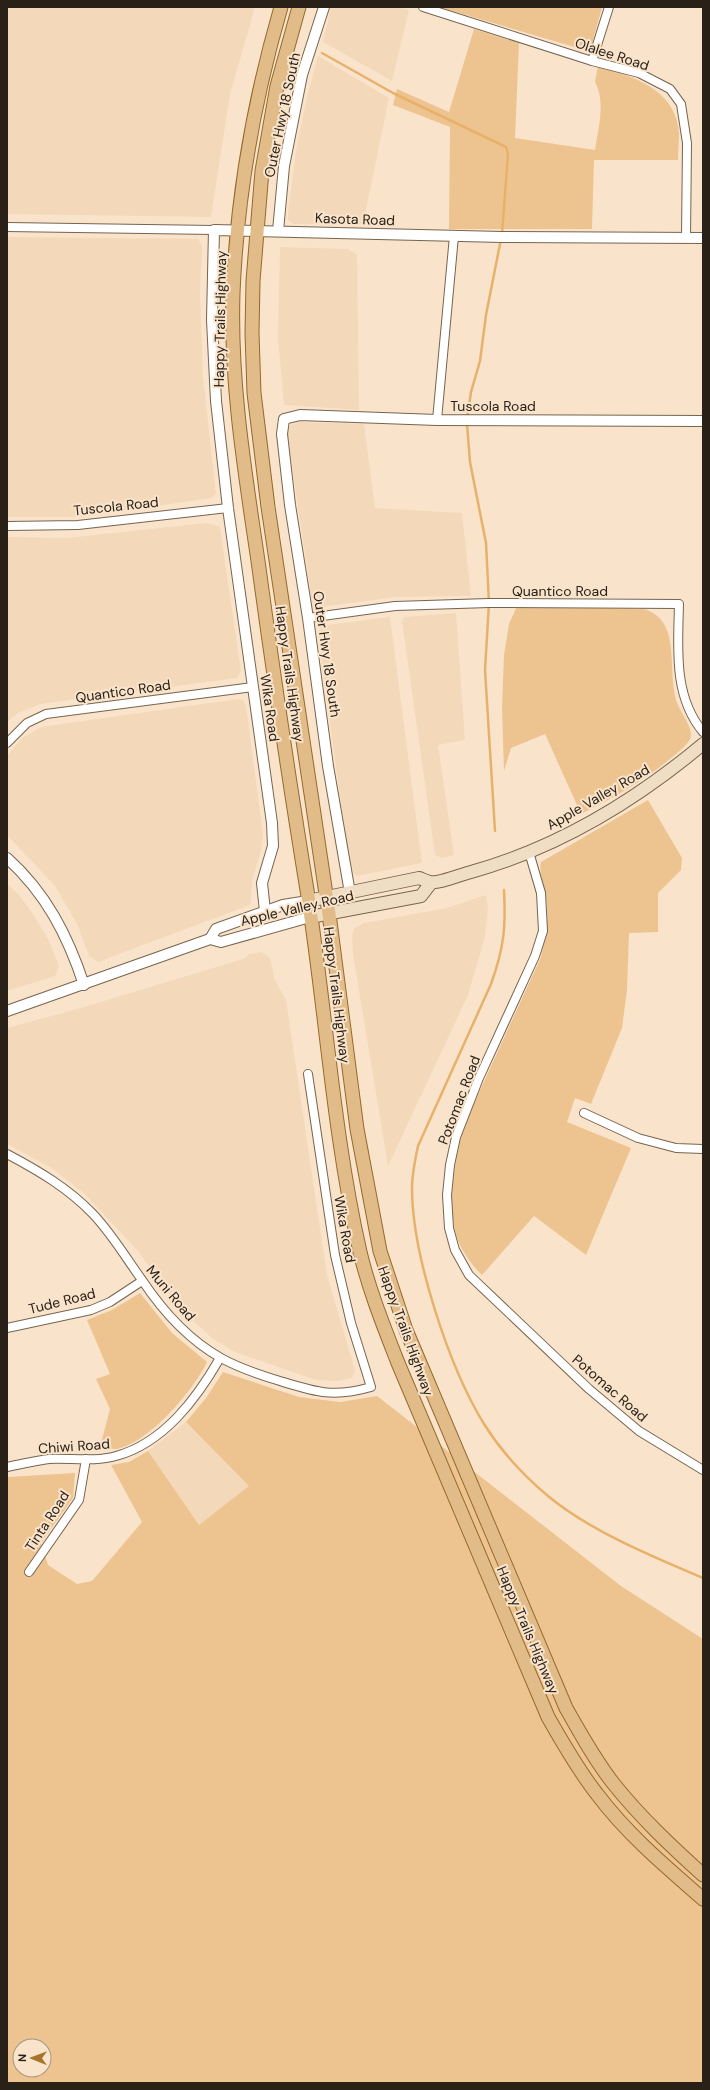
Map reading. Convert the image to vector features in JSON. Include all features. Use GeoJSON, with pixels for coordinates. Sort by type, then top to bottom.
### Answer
{"type":"FeatureCollection","features":[{"type":"Feature","properties":{"kind":"main road","name":"Happy Trails Highway"},"geometry":{"type":"LineString","coordinates":[[281,7],[266,58],[253,120],[238,230],[234,293],[235,393],[275,682],[308,900],[345,1176],[361,1256],[378,1311],[398,1363],[541,1700],[566,1749],[596,1794],[624,1826],[655,1858],[703,1899]]}},
{"type":"Feature","properties":{"kind":"main road","name":"Happy Trails Highway"},"geometry":{"type":"LineString","coordinates":[[299,7],[277,86],[270,118],[262,171],[256,230],[252,333],[255,401],[271,530],[329,914],[344,1036],[363,1166],[380,1251],[416,1357],[566,1708],[583,1739],[612,1782],[668,1843],[703,1875]]}},
{"type":"Feature","properties":{"kind":"main road","name":"Apple Valley Road"},"geometry":{"type":"LineString","coordinates":[[310,917],[421,896],[431,883],[501,863],[529,852],[581,827],[624,802],[669,772],[703,744]]}},
{"type":"Feature","properties":{"kind":"main road","name":"Apple Valley Road"},"geometry":{"type":"LineString","coordinates":[[308,900],[350,893],[418,878],[431,883]]}},
{"type":"Feature","properties":{"kind":"street","name":"Outer Hwy 18 South"},"geometry":{"type":"LineString","coordinates":[[278,231],[284,166],[302,75],[324,7]]}},
{"type":"Feature","properties":{"kind":"street","name":"Olalee Road"},"geometry":{"type":"LineString","coordinates":[[423,7],[592,61],[639,73],[670,89],[681,104],[686,143],[686,237]]}},
{"type":"Feature","properties":{"kind":"street"},"geometry":{"type":"LineString","coordinates":[[592,61],[609,7]]}},
{"type":"Feature","properties":{"kind":"street","name":"Kasota Road"},"geometry":{"type":"LineString","coordinates":[[7,227],[256,230],[454,236],[703,238]]}},
{"type":"Feature","properties":{"kind":"street","name":"Wika Road"},"geometry":{"type":"LineString","coordinates":[[214,230],[212,287],[213,358],[228,508],[272,823],[273,846],[262,883],[265,911]]}},
{"type":"Feature","properties":{"kind":"street"},"geometry":{"type":"LineString","coordinates":[[436,420],[454,236]]}},
{"type":"Feature","properties":{"kind":"street","name":"Tuscola Road"},"geometry":{"type":"LineString","coordinates":[[284,419],[300,415],[436,420],[703,421]]}},
{"type":"Feature","properties":{"kind":"street","name":"Outer Hwy 18 South"},"geometry":{"type":"LineString","coordinates":[[284,419],[282,434],[289,497],[308,618],[338,831],[350,893]]}},
{"type":"Feature","properties":{"kind":"street","name":"Tuscola Road"},"geometry":{"type":"LineString","coordinates":[[7,526],[78,525],[228,508]]}},
{"type":"Feature","properties":{"kind":"street","name":"Quantico Road"},"geometry":{"type":"LineString","coordinates":[[308,618],[395,606],[488,603],[679,604],[678,657],[681,691],[690,715],[703,732]]}},
{"type":"Feature","properties":{"kind":"street","name":"Quantico Road"},"geometry":{"type":"LineString","coordinates":[[7,743],[27,722],[46,714],[253,687]]}},
{"type":"Feature","properties":{"kind":"street","name":"Potomac Road"},"geometry":{"type":"LineString","coordinates":[[529,852],[541,893],[543,931],[535,956],[479,1078],[456,1137],[450,1165],[447,1195],[449,1228],[455,1250],[469,1275],[588,1389],[639,1431],[703,1470]]}},
{"type":"Feature","properties":{"kind":"street"},"geometry":{"type":"LineString","coordinates":[[7,858],[28,877],[45,900],[63,930],[84,985]]}},
{"type":"Feature","properties":{"kind":"street","name":"Apple Valley Road"},"geometry":{"type":"LineString","coordinates":[[210,939],[216,929],[283,905],[308,900]]}},
{"type":"Feature","properties":{"kind":"street","name":"Apple Valley Road"},"geometry":{"type":"LineString","coordinates":[[7,1011],[84,985],[210,939],[220,942],[310,917]]}},
{"type":"Feature","properties":{"kind":"street","name":"Wika Road"},"geometry":{"type":"LineString","coordinates":[[308,1074],[335,1256],[350,1323],[371,1387]]}},
{"type":"Feature","properties":{"kind":"street"},"geometry":{"type":"LineString","coordinates":[[584,1113],[638,1138],[676,1148],[703,1149]]}},
{"type":"Feature","properties":{"kind":"street","name":"Muni Road"},"geometry":{"type":"LineString","coordinates":[[7,1154],[42,1172],[82,1203],[116,1242],[142,1281],[169,1315],[192,1337],[220,1358],[269,1377],[314,1391],[333,1394],[350,1393],[371,1387]]}},
{"type":"Feature","properties":{"kind":"street","name":"Tude Road"},"geometry":{"type":"LineString","coordinates":[[7,1328],[91,1310],[110,1302],[142,1281]]}},
{"type":"Feature","properties":{"kind":"street","name":"Chiwi Road"},"geometry":{"type":"LineString","coordinates":[[7,1467],[49,1460],[116,1457],[142,1446],[161,1432],[201,1391],[220,1358]]}},
{"type":"Feature","properties":{"kind":"street","name":"Tinta Road"},"geometry":{"type":"LineString","coordinates":[[29,1572],[79,1500],[86,1459]]}},
{"type":"Feature","properties":{"kind":"shaded area"},"geometry":{"type":"Polygon","coordinates":[[[7,7],[255,7],[230,94],[211,217],[7,214],[7,7]]]}},
{"type":"Feature","properties":{"kind":"shaded area"},"geometry":{"type":"Polygon","coordinates":[[[331,7],[397,7],[409,10],[392,81],[323,42],[331,7]]]}},
{"type":"Feature","properties":{"kind":"shaded area"},"geometry":{"type":"Polygon","coordinates":[[[439,7],[602,7],[592,44],[581,49],[439,7]]]}},
{"type":"Feature","properties":{"kind":"shaded area"},"geometry":{"type":"Polygon","coordinates":[[[474,29],[519,43],[515,138],[595,150],[601,107],[595,82],[598,66],[638,80],[661,95],[670,105],[676,117],[679,132],[678,160],[594,160],[592,229],[449,229],[450,127],[393,105],[397,89],[449,112],[474,29]]]}},
{"type":"Feature","properties":{"kind":"shaded area"},"geometry":{"type":"Polygon","coordinates":[[[318,56],[389,98],[363,224],[294,224],[288,220],[296,151],[306,101],[318,56]]]}},
{"type":"Feature","properties":{"kind":"shaded area"},"geometry":{"type":"Polygon","coordinates":[[[7,237],[198,239],[202,246],[200,295],[203,376],[216,494],[212,498],[79,517],[7,517],[7,237]]]}},
{"type":"Feature","properties":{"kind":"shaded area"},"geometry":{"type":"Polygon","coordinates":[[[280,247],[348,249],[357,255],[359,410],[284,405],[278,339],[280,247]]]}},
{"type":"Feature","properties":{"kind":"shaded area"},"geometry":{"type":"Polygon","coordinates":[[[298,422],[364,424],[375,508],[462,513],[471,596],[396,597],[321,607],[312,602],[287,432],[291,425],[298,422]]]}},
{"type":"Feature","properties":{"kind":"shaded area"},"geometry":{"type":"Polygon","coordinates":[[[207,523],[220,527],[241,671],[237,678],[40,704],[18,713],[7,722],[7,537],[66,538],[207,523]]]}},
{"type":"Feature","properties":{"kind":"shaded area"},"geometry":{"type":"Polygon","coordinates":[[[517,606],[644,609],[656,615],[664,625],[669,636],[674,692],[678,705],[688,723],[691,733],[691,737],[687,744],[639,782],[581,814],[545,734],[511,748],[504,771],[502,708],[504,655],[509,624],[517,606]]]}},
{"type":"Feature","properties":{"kind":"shaded area"},"geometry":{"type":"Polygon","coordinates":[[[456,613],[465,740],[438,745],[454,855],[442,858],[435,855],[402,621],[405,617],[456,613]]]}},
{"type":"Feature","properties":{"kind":"shaded area"},"geometry":{"type":"Polygon","coordinates":[[[390,617],[422,863],[357,876],[350,871],[318,635],[321,627],[326,625],[390,617]]]}},
{"type":"Feature","properties":{"kind":"shaded area"},"geometry":{"type":"Polygon","coordinates":[[[238,699],[243,700],[246,706],[263,834],[261,850],[252,881],[250,905],[98,962],[89,956],[78,926],[55,886],[7,835],[7,756],[22,738],[41,727],[238,699]]]}},
{"type":"Feature","properties":{"kind":"shaded area"},"geometry":{"type":"Polygon","coordinates":[[[648,800],[682,858],[681,870],[658,893],[658,932],[629,933],[627,990],[622,1028],[591,1104],[575,1098],[567,1122],[631,1148],[586,1255],[534,1216],[482,1275],[473,1265],[460,1245],[455,1231],[452,1200],[455,1168],[465,1123],[541,957],[546,932],[547,903],[540,866],[541,862],[648,800]]]}},
{"type":"Feature","properties":{"kind":"shaded area"},"geometry":{"type":"Polygon","coordinates":[[[7,884],[19,895],[33,914],[48,939],[59,966],[55,976],[7,991],[7,884]]]}},
{"type":"Feature","properties":{"kind":"shaded area"},"geometry":{"type":"Polygon","coordinates":[[[486,895],[488,909],[485,936],[468,995],[388,1166],[353,954],[352,935],[355,928],[364,923],[447,908],[486,895]]]}},
{"type":"Feature","properties":{"kind":"shaded area"},"geometry":{"type":"Polygon","coordinates":[[[262,952],[270,958],[275,980],[286,1000],[327,1275],[355,1370],[353,1377],[348,1379],[337,1381],[316,1380],[235,1352],[213,1339],[180,1309],[137,1250],[85,1194],[50,1167],[7,1144],[7,1028],[81,1008],[246,958],[249,954],[262,952]]]}},
{"type":"Feature","properties":{"kind":"shaded area"},"geometry":{"type":"Polygon","coordinates":[[[140,1293],[172,1333],[207,1362],[201,1374],[181,1401],[155,1427],[129,1445],[116,1449],[100,1447],[110,1409],[96,1379],[110,1374],[87,1320],[112,1310],[140,1293]]]}},
{"type":"Feature","properties":{"kind":"shaded area"},"geometry":{"type":"Polygon","coordinates":[[[223,1372],[299,1397],[340,1402],[377,1396],[621,1586],[703,1639],[703,2083],[7,2083],[7,1477],[75,1473],[73,1498],[41,1543],[48,1565],[77,1584],[92,1581],[142,1522],[111,1465],[129,1462],[148,1451],[199,1525],[249,1486],[186,1422],[206,1398],[223,1372]]]}},
{"type":"Feature","properties":{"kind":"shaded area"},"geometry":{"type":"Polygon","coordinates":[[[186,1422],[250,1486],[199,1525],[148,1451],[186,1422]]]}},
{"type":"Feature","properties":{"kind":"waterway"},"geometry":{"type":"LineString","coordinates":[[322,53],[393,93],[506,147],[508,154],[502,234]]}},
{"type":"Feature","properties":{"kind":"waterway"},"geometry":{"type":"LineString","coordinates":[[467,419],[471,392],[480,361],[486,315],[501,239]]}},
{"type":"Feature","properties":{"kind":"waterway"},"geometry":{"type":"LineString","coordinates":[[467,424],[470,462],[486,543],[489,603],[485,670],[495,831]]}},
{"type":"Feature","properties":{"kind":"waterway"},"geometry":{"type":"LineString","coordinates":[[504,890],[505,915],[503,937],[499,959],[491,984],[418,1146],[414,1167],[412,1188],[418,1245],[435,1310],[446,1342],[471,1400],[491,1434],[522,1472],[548,1496],[583,1521],[622,1542],[703,1578]]}}]}
